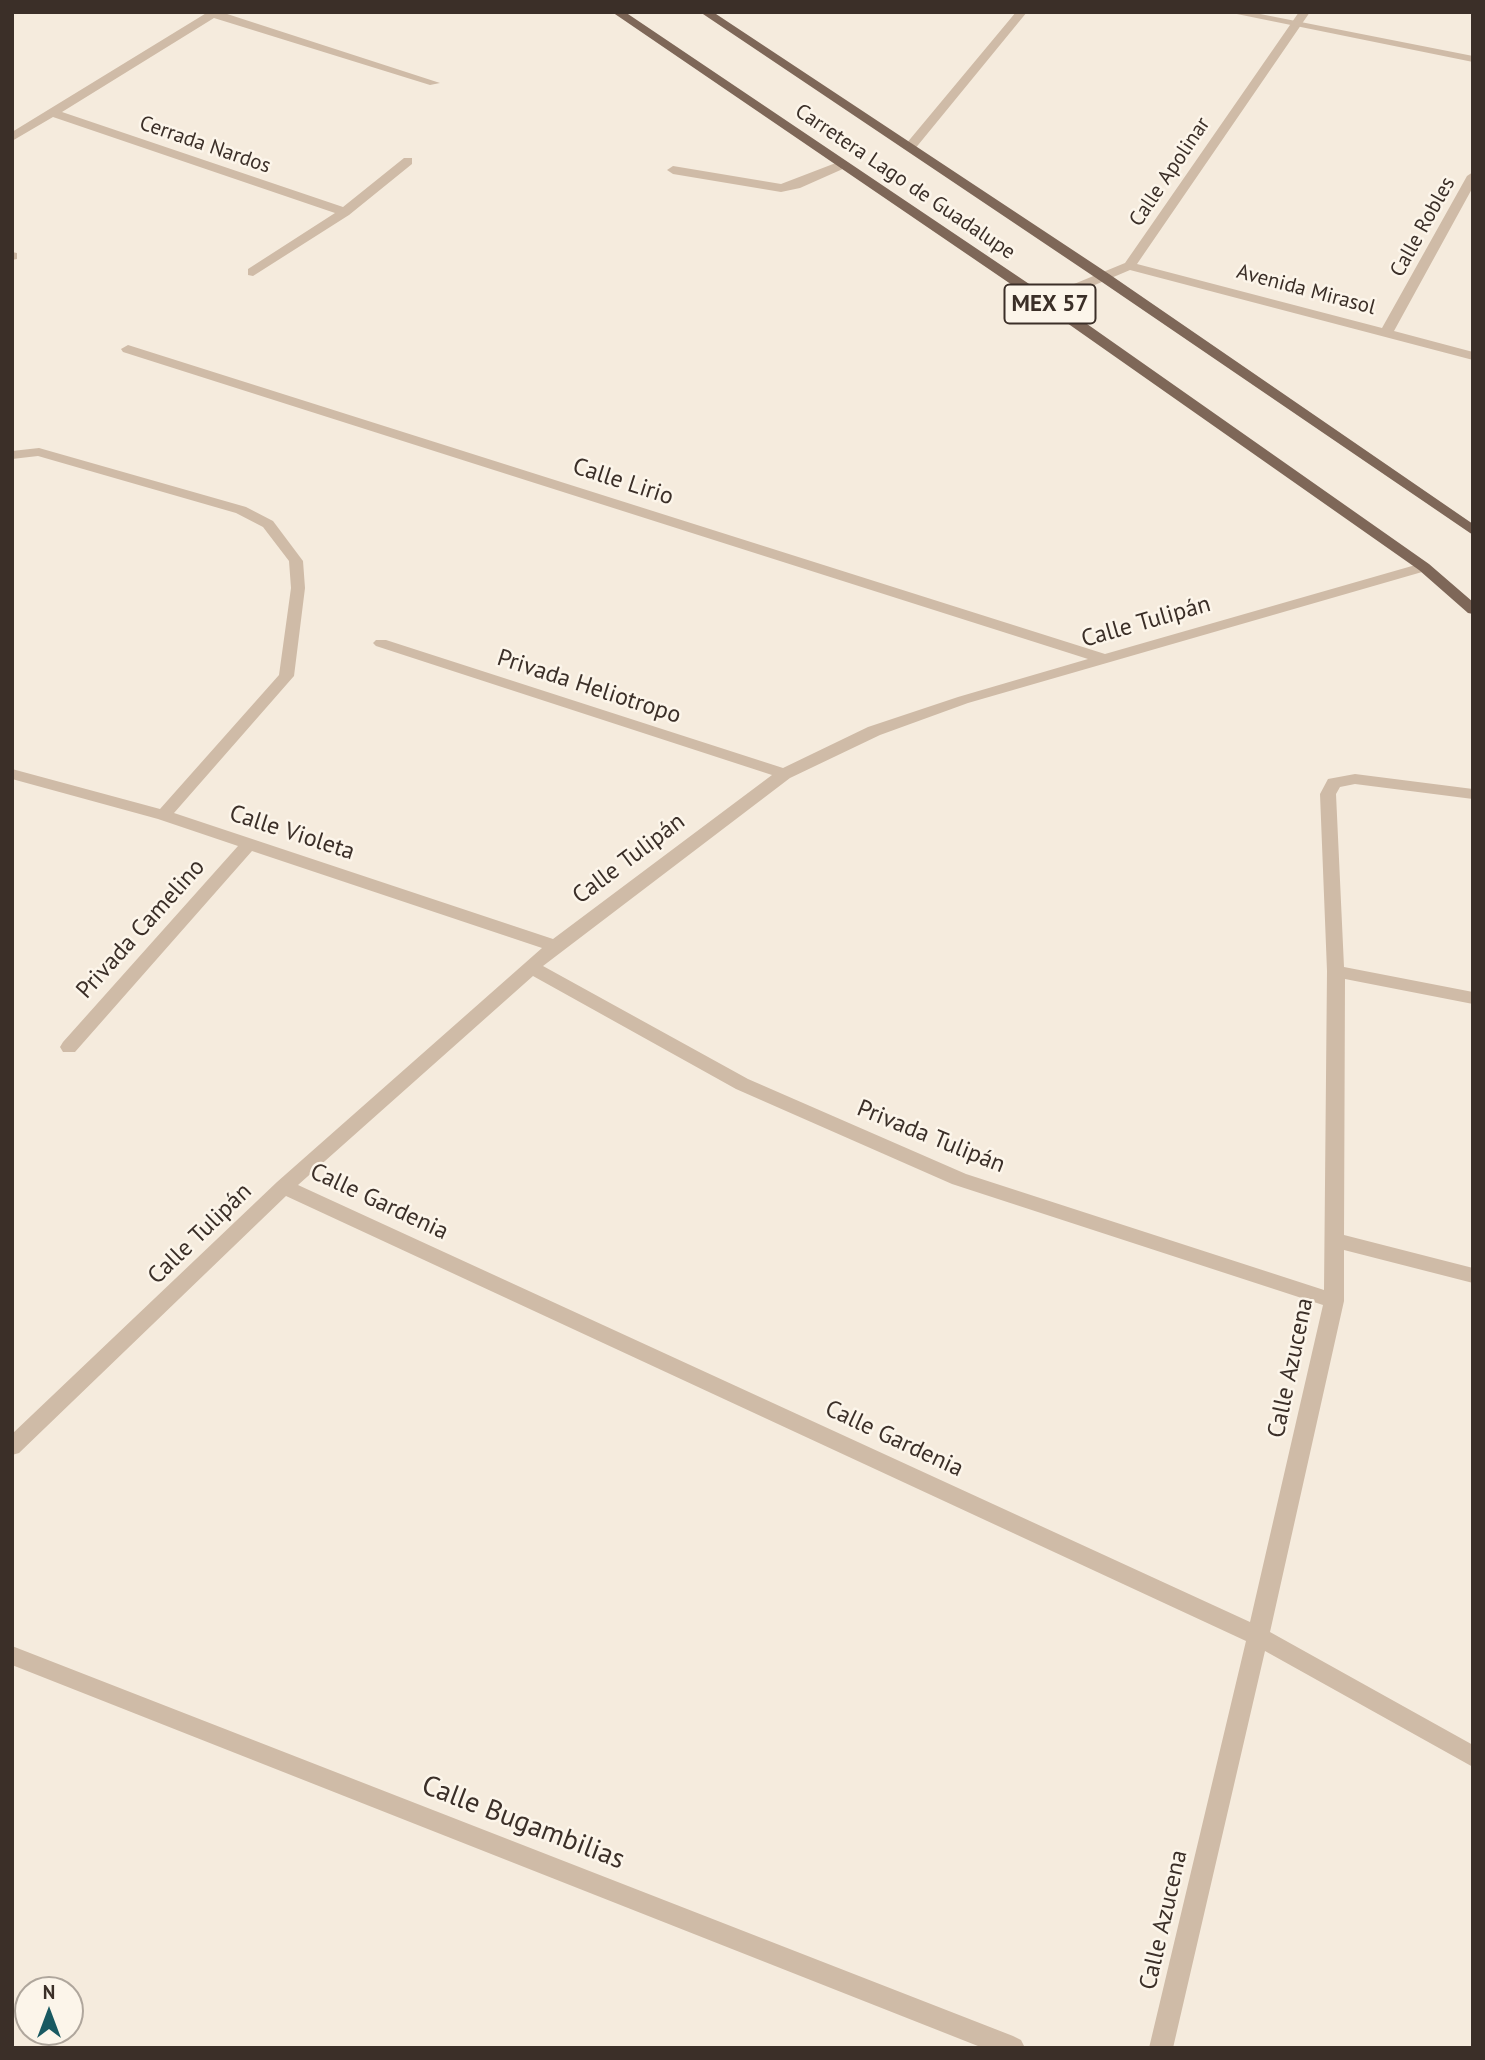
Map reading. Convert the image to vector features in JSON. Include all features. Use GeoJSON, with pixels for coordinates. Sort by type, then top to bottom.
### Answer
{"type":"FeatureCollection","features":[{"type":"Feature","properties":{"kind":"main road","name":"Carretera Lago de Guadalupe"},"geometry":{"type":"LineString","coordinates":[[617,12],[1045,301],[1424,567],[1473,610]]}},
{"type":"Feature","properties":{"kind":"main road","name":"Carretera Lago de Guadalupe"},"geometry":{"type":"LineString","coordinates":[[705,12],[1104,276],[1473,531]]}},
{"type":"Feature","properties":{"kind":"street"},"geometry":{"type":"LineString","coordinates":[[910,147],[1022,12]]}},
{"type":"Feature","properties":{"kind":"street"},"geometry":{"type":"LineString","coordinates":[[1232,12],[1473,59]]}},
{"type":"Feature","properties":{"kind":"street","name":"Calle Apolinar"},"geometry":{"type":"LineString","coordinates":[[1129,266],[1305,12]]}},
{"type":"Feature","properties":{"kind":"street"},"geometry":{"type":"LineString","coordinates":[[12,137],[214,13],[435,83]]}},
{"type":"Feature","properties":{"kind":"street","name":"Cerrada Nardos"},"geometry":{"type":"LineString","coordinates":[[54,113],[340,210]]}},
{"type":"Feature","properties":{"kind":"street"},"geometry":{"type":"LineString","coordinates":[[253,272],[408,161]]}},
{"type":"Feature","properties":{"kind":"street"},"geometry":{"type":"LineString","coordinates":[[673,170],[781,188],[841,165]]}},
{"type":"Feature","properties":{"kind":"street","name":"Calle Robles"},"geometry":{"type":"LineString","coordinates":[[1386,333],[1473,176]]}},
{"type":"Feature","properties":{"kind":"street"},"geometry":{"type":"LineString","coordinates":[[1045,301],[1129,266]]}},
{"type":"Feature","properties":{"kind":"street","name":"Avenida Mirasol"},"geometry":{"type":"LineString","coordinates":[[1129,266],[1473,356]]}},
{"type":"Feature","properties":{"kind":"street","name":"Calle Lirio"},"geometry":{"type":"LineString","coordinates":[[128,349],[1104,659]]}},
{"type":"Feature","properties":{"kind":"street"},"geometry":{"type":"LineString","coordinates":[[12,455],[38,452],[241,510],[268,524],[296,561],[298,588],[286,676],[163,815]]}},
{"type":"Feature","properties":{"kind":"street","name":"Calle Tulipán"},"geometry":{"type":"LineString","coordinates":[[12,1447],[284,1187],[555,946],[784,774],[874,732],[963,700],[1424,567]]}},
{"type":"Feature","properties":{"kind":"street","name":"Privada Heliotropo"},"geometry":{"type":"LineString","coordinates":[[381,643],[784,774]]}},
{"type":"Feature","properties":{"kind":"street","name":"Calle Violeta"},"geometry":{"type":"LineString","coordinates":[[12,774],[163,815],[555,946]]}},
{"type":"Feature","properties":{"kind":"street","name":"Calle Azucena"},"geometry":{"type":"LineString","coordinates":[[1161,2048],[1334,1301],[1336,971],[1328,794],[1334,783],[1355,779],[1473,794]]}},
{"type":"Feature","properties":{"kind":"street","name":"Privada Camelino"},"geometry":{"type":"LineString","coordinates":[[69,1047],[249,844]]}},
{"type":"Feature","properties":{"kind":"street","name":"Privada Tulipán"},"geometry":{"type":"LineString","coordinates":[[531,967],[741,1084],[959,1179],[1334,1301]]}},
{"type":"Feature","properties":{"kind":"street"},"geometry":{"type":"LineString","coordinates":[[1336,971],[1473,998]]}},
{"type":"Feature","properties":{"kind":"street","name":"Calle Gardenia"},"geometry":{"type":"LineString","coordinates":[[284,1187],[1258,1636],[1473,1757]]}},
{"type":"Feature","properties":{"kind":"street"},"geometry":{"type":"LineString","coordinates":[[1334,1240],[1473,1276]]}},
{"type":"Feature","properties":{"kind":"street","name":"Calle Bugambilias"},"geometry":{"type":"LineString","coordinates":[[12,1655],[1013,2048]]}}]}
